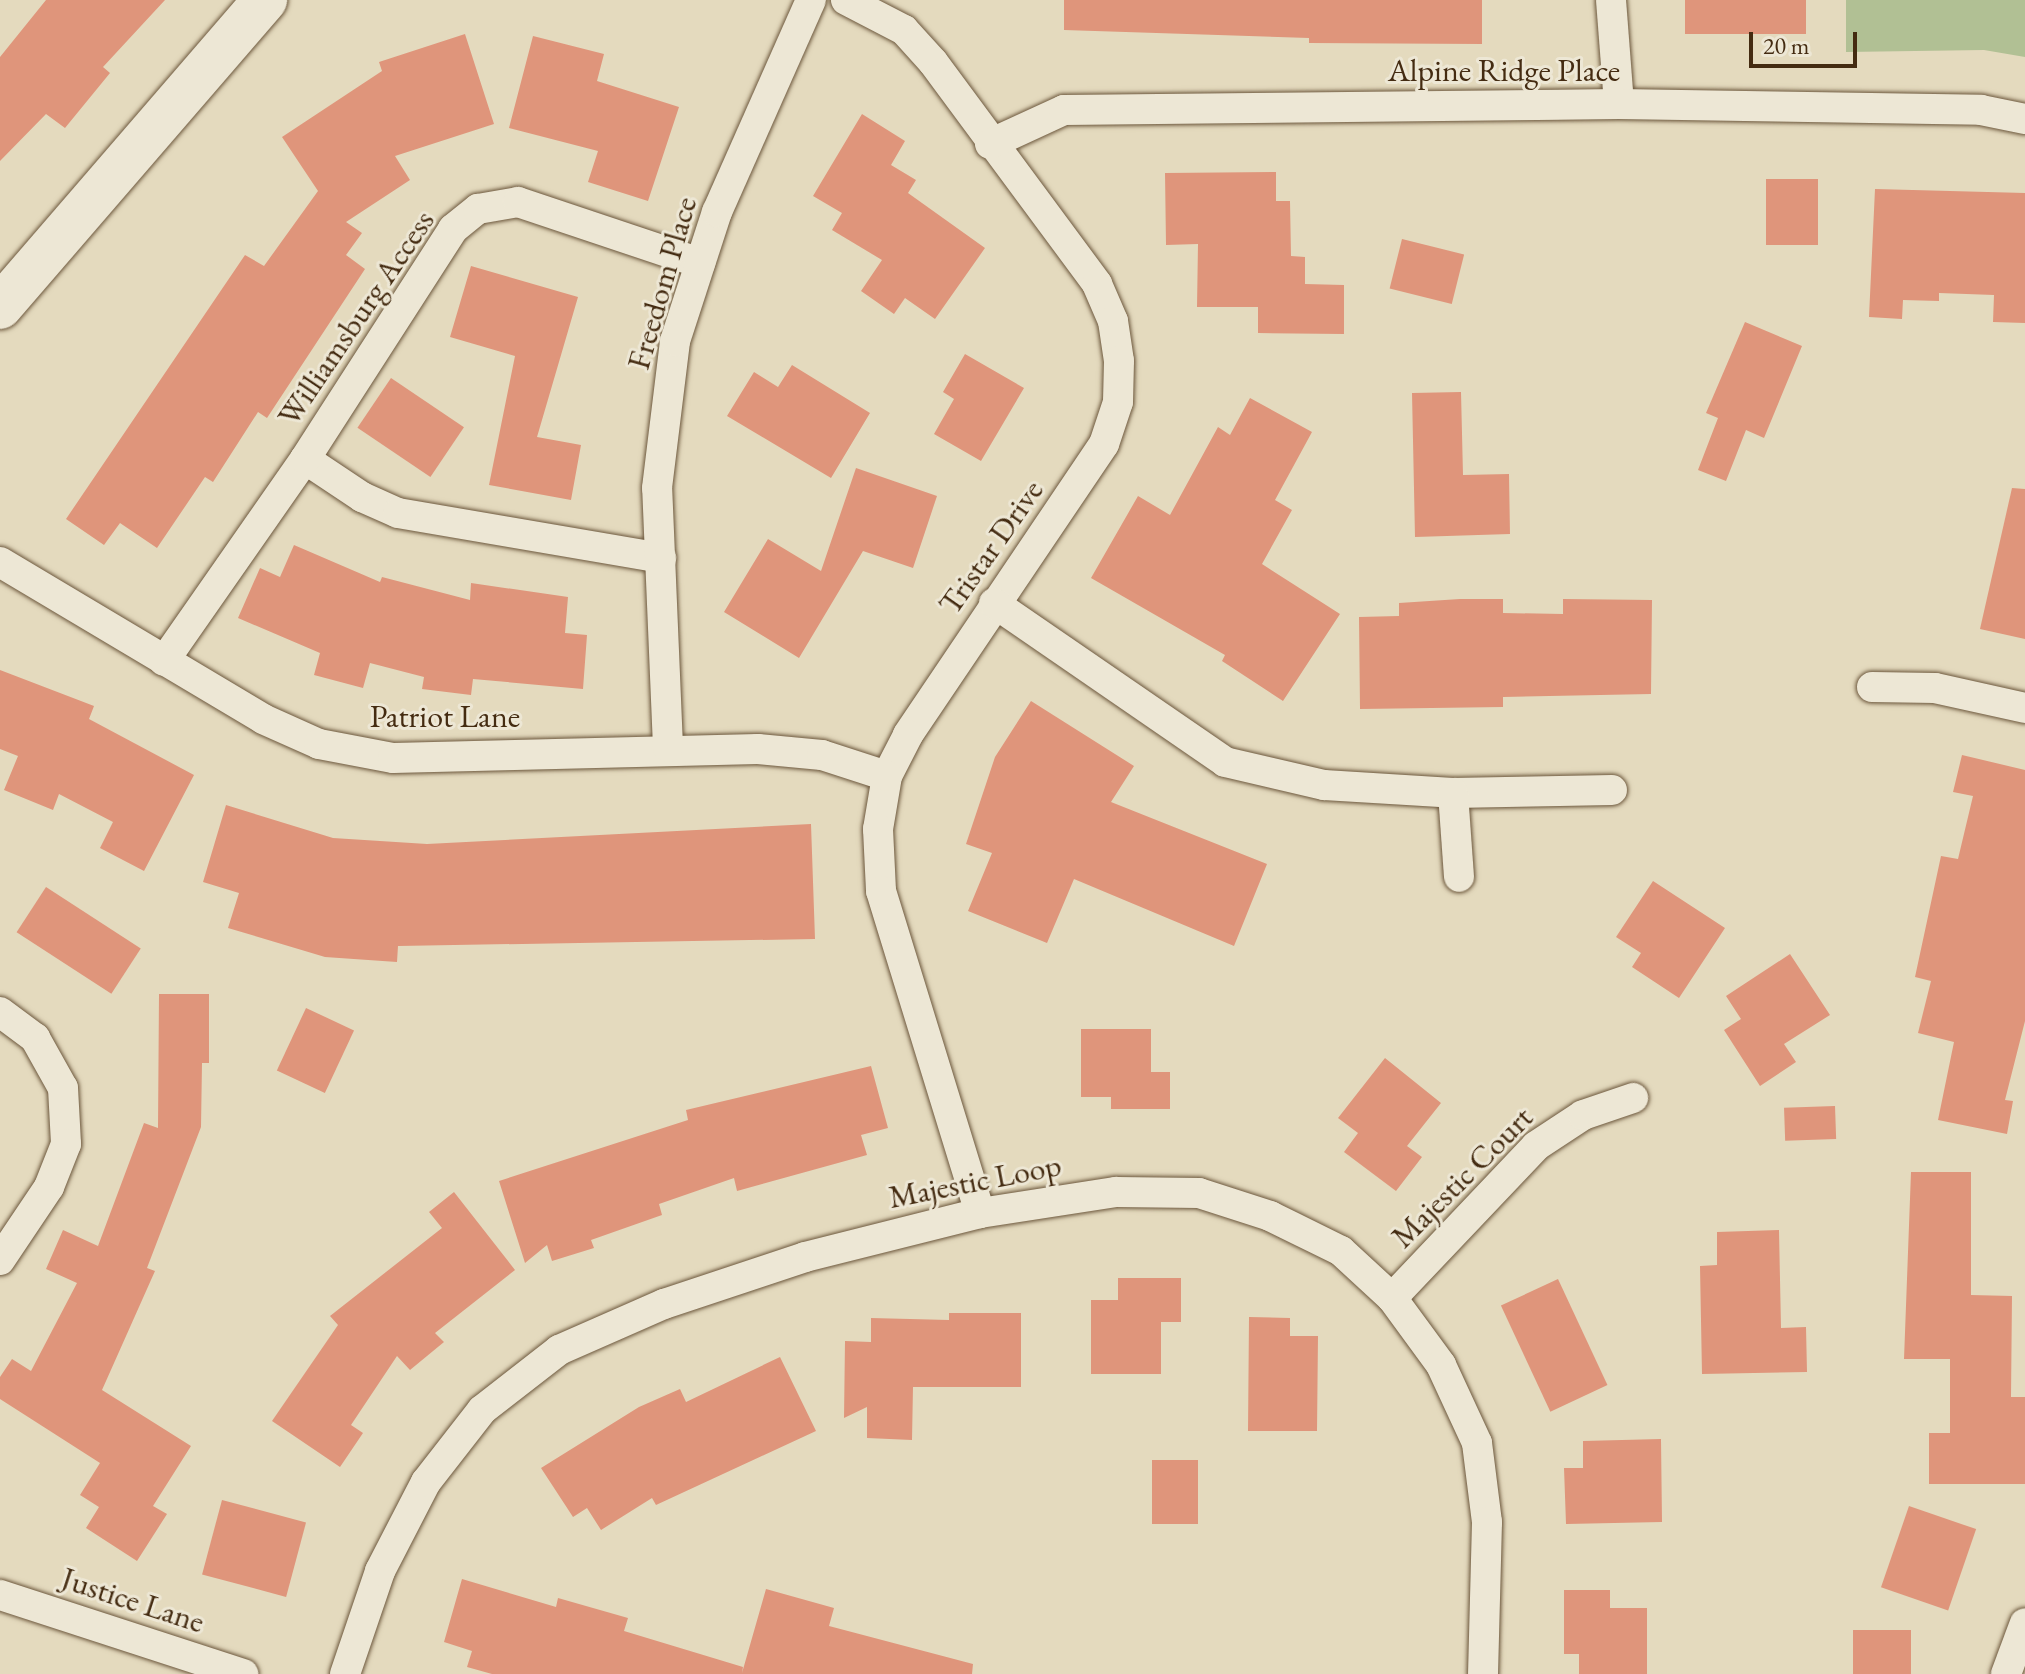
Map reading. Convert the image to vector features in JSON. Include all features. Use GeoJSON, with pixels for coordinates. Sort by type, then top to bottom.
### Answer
{"type":"FeatureCollection","features":[{"type":"Feature","properties":{"kind":"street"},"geometry":{"type":"LineString","coordinates":[[0,307],[265,0]]}},
{"type":"Feature","properties":{"kind":"street","name":"Freedom Place"},"geometry":{"type":"LineString","coordinates":[[668,747],[657,488],[664,407],[675,341],[700,263],[811,0]]}},
{"type":"Feature","properties":{"kind":"street","name":"Tristar Drive"},"geometry":{"type":"LineString","coordinates":[[846,0],[904,30],[1097,284],[1113,321],[1119,361],[1118,402],[1104,444],[994,603],[908,735],[887,776],[878,829],[881,891],[980,1213]]}},
{"type":"Feature","properties":{"kind":"street"},"geometry":{"type":"LineString","coordinates":[[1611,0],[1619,104]]}},
{"type":"Feature","properties":{"kind":"street","name":"Alpine Ridge Place"},"geometry":{"type":"LineString","coordinates":[[990,144],[1064,110],[1619,104],[1981,110],[2025,119]]}},
{"type":"Feature","properties":{"kind":"street","name":"Williamsburg Access"},"geometry":{"type":"LineString","coordinates":[[164,661],[305,459],[453,229],[478,209],[518,202],[700,263]]}},
{"type":"Feature","properties":{"kind":"street"},"geometry":{"type":"LineString","coordinates":[[305,459],[398,513],[661,558]]}},
{"type":"Feature","properties":{"kind":"street","name":"Patriot Lane"},"geometry":{"type":"LineString","coordinates":[[0,562],[164,661],[319,744],[393,758],[668,747],[822,755],[887,776]]}},
{"type":"Feature","properties":{"kind":"street"},"geometry":{"type":"LineString","coordinates":[[994,603],[1225,762],[1324,785],[1453,793],[1612,790]]}},
{"type":"Feature","properties":{"kind":"street"},"geometry":{"type":"LineString","coordinates":[[1872,687],[1935,688],[2025,708]]}},
{"type":"Feature","properties":{"kind":"street"},"geometry":{"type":"LineString","coordinates":[[1453,793],[1459,877]]}},
{"type":"Feature","properties":{"kind":"street"},"geometry":{"type":"LineString","coordinates":[[0,1012],[35,1038],[63,1088],[66,1144],[49,1187],[0,1260]]}},
{"type":"Feature","properties":{"kind":"street","name":"Majestic Court"},"geometry":{"type":"LineString","coordinates":[[1392,1298],[1536,1146],[1583,1115],[1633,1098]]}},
{"type":"Feature","properties":{"kind":"street","name":"Majestic Loop"},"geometry":{"type":"LineString","coordinates":[[345,1674],[380,1571],[426,1482],[482,1410],[559,1350],[664,1304],[805,1257],[980,1213],[1116,1192],[1199,1193],[1270,1216],[1341,1251],[1392,1298],[1441,1365],[1477,1443],[1487,1522],[1483,1674]]}},
{"type":"Feature","properties":{"kind":"street","name":"Justice Lane"},"geometry":{"type":"LineString","coordinates":[[0,1595],[243,1674]]}},
{"type":"Feature","properties":{"kind":"street"},"geometry":{"type":"LineString","coordinates":[[2006,1674],[2025,1623]]}},
{"type":"Feature","properties":{"kind":"green space"},"geometry":{"type":"Polygon","coordinates":[[[1846,0],[2025,0],[2025,57],[1984,50],[1846,52],[1846,0]]]}},
{"type":"Feature","properties":{"kind":"building"},"geometry":{"type":"Polygon","coordinates":[[[46,0],[165,0],[103,67],[110,73],[65,128],[46,114],[0,161],[0,57],[46,0]]]}},
{"type":"Feature","properties":{"kind":"building"},"geometry":{"type":"Polygon","coordinates":[[[1064,0],[1482,0],[1482,44],[1309,43],[1309,38],[1064,30],[1064,0]]]}},
{"type":"Feature","properties":{"kind":"building"},"geometry":{"type":"Polygon","coordinates":[[[1685,0],[1806,0],[1806,34],[1685,34],[1685,0]]]}},
{"type":"Feature","properties":{"kind":"building"},"geometry":{"type":"Polygon","coordinates":[[[465,34],[494,124],[395,156],[410,180],[346,222],[362,233],[346,255],[365,269],[267,418],[258,412],[213,482],[205,477],[157,548],[120,523],[104,545],[66,519],[245,255],[264,266],[318,191],[282,137],[382,71],[379,62],[465,34]]]}},
{"type":"Feature","properties":{"kind":"building"},"geometry":{"type":"Polygon","coordinates":[[[533,36],[604,54],[597,81],[679,107],[648,201],[588,182],[598,151],[509,128],[533,36]]]}},
{"type":"Feature","properties":{"kind":"building"},"geometry":{"type":"Polygon","coordinates":[[[862,114],[905,141],[891,165],[916,180],[908,193],[985,248],[935,319],[905,298],[894,314],[861,291],[882,260],[832,230],[842,213],[813,196],[862,114]]]}},
{"type":"Feature","properties":{"kind":"building"},"geometry":{"type":"Polygon","coordinates":[[[1276,172],[1276,201],[1290,201],[1291,256],[1305,257],[1305,284],[1344,285],[1344,334],[1258,333],[1258,307],[1197,307],[1198,244],[1166,245],[1165,173],[1276,172]]]}},
{"type":"Feature","properties":{"kind":"building"},"geometry":{"type":"Polygon","coordinates":[[[1766,179],[1818,179],[1818,245],[1766,245],[1766,179]]]}},
{"type":"Feature","properties":{"kind":"building"},"geometry":{"type":"Polygon","coordinates":[[[1875,189],[2025,193],[2025,323],[1993,322],[1994,295],[1939,293],[1939,301],[1903,300],[1902,319],[1869,317],[1875,189]]]}},
{"type":"Feature","properties":{"kind":"building"},"geometry":{"type":"Polygon","coordinates":[[[1402,239],[1464,254],[1452,304],[1390,288],[1402,239]]]}},
{"type":"Feature","properties":{"kind":"building"},"geometry":{"type":"Polygon","coordinates":[[[471,266],[578,297],[537,437],[581,445],[571,500],[489,485],[515,356],[450,337],[471,266]]]}},
{"type":"Feature","properties":{"kind":"building"},"geometry":{"type":"Polygon","coordinates":[[[1745,322],[1802,346],[1764,438],[1746,430],[1726,481],[1698,470],[1718,418],[1706,413],[1745,322]]]}},
{"type":"Feature","properties":{"kind":"building"},"geometry":{"type":"Polygon","coordinates":[[[965,354],[1024,388],[981,461],[934,434],[954,399],[943,392],[965,354]]]}},
{"type":"Feature","properties":{"kind":"building"},"geometry":{"type":"Polygon","coordinates":[[[792,365],[870,413],[831,478],[727,416],[754,372],[778,387],[792,365]]]}},
{"type":"Feature","properties":{"kind":"building"},"geometry":{"type":"Polygon","coordinates":[[[391,378],[464,427],[430,477],[357,428],[391,378]]]}},
{"type":"Feature","properties":{"kind":"building"},"geometry":{"type":"Polygon","coordinates":[[[1461,392],[1463,475],[1509,474],[1510,534],[1415,537],[1412,393],[1461,392]]]}},
{"type":"Feature","properties":{"kind":"building"},"geometry":{"type":"Polygon","coordinates":[[[1250,398],[1312,432],[1275,500],[1292,510],[1262,564],[1340,614],[1283,701],[1222,661],[1225,655],[1091,578],[1138,496],[1170,515],[1218,427],[1230,435],[1250,398]]]}},
{"type":"Feature","properties":{"kind":"building"},"geometry":{"type":"Polygon","coordinates":[[[856,468],[937,496],[913,568],[863,551],[799,658],[724,612],[768,539],[821,571],[856,468]]]}},
{"type":"Feature","properties":{"kind":"building"},"geometry":{"type":"Polygon","coordinates":[[[2012,488],[2025,489],[2025,639],[1980,629],[2012,488]]]}},
{"type":"Feature","properties":{"kind":"building"},"geometry":{"type":"Polygon","coordinates":[[[294,545],[380,582],[382,577],[470,600],[471,583],[568,597],[565,633],[587,635],[583,689],[473,679],[471,695],[422,689],[424,677],[370,663],[363,688],[314,675],[320,653],[238,618],[260,568],[280,577],[294,545]]]}},
{"type":"Feature","properties":{"kind":"building"},"geometry":{"type":"Polygon","coordinates":[[[1503,599],[1503,613],[1563,614],[1563,599],[1652,600],[1651,694],[1503,697],[1503,707],[1360,709],[1359,617],[1399,616],[1399,603],[1503,599]]]}},
{"type":"Feature","properties":{"kind":"building"},"geometry":{"type":"Polygon","coordinates":[[[0,670],[94,706],[89,719],[194,775],[144,871],[100,848],[113,822],[59,794],[53,810],[4,790],[18,756],[0,749],[0,670]]]}},
{"type":"Feature","properties":{"kind":"building"},"geometry":{"type":"Polygon","coordinates":[[[1031,701],[1134,766],[1111,802],[1267,864],[1234,946],[1074,879],[1047,943],[968,911],[992,853],[966,844],[995,757],[1031,701]]]}},
{"type":"Feature","properties":{"kind":"building"},"geometry":{"type":"Polygon","coordinates":[[[1962,755],[2025,770],[2025,1021],[2005,1100],[2013,1101],[2007,1134],[1938,1120],[1954,1042],[1918,1033],[1931,981],[1915,977],[1941,856],[1958,859],[1973,796],[1953,792],[1962,755]]]}},
{"type":"Feature","properties":{"kind":"building"},"geometry":{"type":"Polygon","coordinates":[[[226,805],[333,838],[427,844],[811,824],[815,939],[398,946],[397,962],[325,957],[228,928],[239,893],[203,882],[226,805]]]}},
{"type":"Feature","properties":{"kind":"building"},"geometry":{"type":"Polygon","coordinates":[[[1653,881],[1725,928],[1679,998],[1632,967],[1641,953],[1616,937],[1653,881]]]}},
{"type":"Feature","properties":{"kind":"building"},"geometry":{"type":"Polygon","coordinates":[[[46,887],[141,949],[111,994],[17,932],[46,887]]]}},
{"type":"Feature","properties":{"kind":"building"},"geometry":{"type":"Polygon","coordinates":[[[1790,954],[1830,1015],[1784,1044],[1796,1062],[1760,1086],[1724,1030],[1741,1019],[1726,996],[1790,954]]]}},
{"type":"Feature","properties":{"kind":"building"},"geometry":{"type":"Polygon","coordinates":[[[159,994],[209,994],[209,1063],[202,1063],[201,1127],[147,1268],[155,1271],[102,1390],[191,1446],[153,1506],[167,1514],[137,1561],[86,1528],[99,1507],[80,1495],[100,1463],[0,1399],[0,1377],[12,1359],[31,1371],[77,1283],[46,1269],[63,1230],[98,1246],[144,1123],[158,1128],[159,994]]]}},
{"type":"Feature","properties":{"kind":"building"},"geometry":{"type":"Polygon","coordinates":[[[306,1008],[354,1030],[325,1093],[277,1071],[306,1008]]]}},
{"type":"Feature","properties":{"kind":"building"},"geometry":{"type":"Polygon","coordinates":[[[1081,1029],[1151,1029],[1151,1072],[1170,1072],[1170,1109],[1111,1109],[1111,1097],[1081,1097],[1081,1029]]]}},
{"type":"Feature","properties":{"kind":"building"},"geometry":{"type":"Polygon","coordinates":[[[1385,1058],[1441,1103],[1407,1146],[1422,1157],[1396,1191],[1344,1152],[1358,1133],[1338,1118],[1385,1058]]]}},
{"type":"Feature","properties":{"kind":"building"},"geometry":{"type":"Polygon","coordinates":[[[871,1066],[888,1128],[861,1135],[867,1155],[737,1191],[734,1178],[659,1204],[662,1215],[591,1240],[594,1248],[552,1261],[547,1245],[525,1263],[499,1181],[688,1120],[686,1110],[871,1066]]]}},
{"type":"Feature","properties":{"kind":"building"},"geometry":{"type":"Polygon","coordinates":[[[1835,1106],[1836,1139],[1785,1141],[1784,1108],[1835,1106]]]}},
{"type":"Feature","properties":{"kind":"building"},"geometry":{"type":"Polygon","coordinates":[[[1911,1172],[1971,1172],[1971,1295],[2012,1296],[2011,1397],[2025,1397],[2025,1484],[1929,1484],[1929,1433],[1950,1433],[1950,1359],[1904,1359],[1911,1172]]]}},
{"type":"Feature","properties":{"kind":"building"},"geometry":{"type":"Polygon","coordinates":[[[454,1192],[515,1270],[435,1333],[444,1342],[410,1370],[397,1356],[351,1425],[363,1433],[340,1467],[272,1421],[338,1325],[330,1316],[442,1228],[429,1212],[454,1192]]]}},
{"type":"Feature","properties":{"kind":"building"},"geometry":{"type":"Polygon","coordinates":[[[1779,1230],[1781,1328],[1806,1327],[1807,1372],[1702,1374],[1700,1266],[1717,1265],[1717,1232],[1779,1230]]]}},
{"type":"Feature","properties":{"kind":"building"},"geometry":{"type":"Polygon","coordinates":[[[1118,1278],[1181,1278],[1181,1322],[1161,1322],[1161,1374],[1091,1374],[1091,1300],[1118,1300],[1118,1278]]]}},
{"type":"Feature","properties":{"kind":"building"},"geometry":{"type":"Polygon","coordinates":[[[1558,1279],[1607,1385],[1550,1412],[1501,1306],[1558,1279]]]}},
{"type":"Feature","properties":{"kind":"building"},"geometry":{"type":"Polygon","coordinates":[[[949,1313],[1021,1313],[1021,1387],[913,1387],[912,1440],[867,1438],[867,1407],[844,1418],[845,1341],[871,1342],[871,1318],[949,1320],[949,1313]]]}},
{"type":"Feature","properties":{"kind":"building"},"geometry":{"type":"Polygon","coordinates":[[[1249,1317],[1290,1318],[1290,1336],[1318,1336],[1317,1431],[1248,1431],[1249,1317]]]}},
{"type":"Feature","properties":{"kind":"building"},"geometry":{"type":"Polygon","coordinates":[[[780,1357],[816,1431],[656,1505],[652,1498],[601,1530],[587,1508],[573,1517],[541,1468],[639,1407],[680,1389],[686,1402],[780,1357]]]}},
{"type":"Feature","properties":{"kind":"building"},"geometry":{"type":"Polygon","coordinates":[[[1661,1439],[1662,1522],[1566,1524],[1564,1468],[1583,1468],[1583,1441],[1661,1439]]]}},
{"type":"Feature","properties":{"kind":"building"},"geometry":{"type":"Polygon","coordinates":[[[1152,1460],[1198,1460],[1198,1524],[1152,1524],[1152,1460]]]}},
{"type":"Feature","properties":{"kind":"building"},"geometry":{"type":"Polygon","coordinates":[[[222,1500],[306,1523],[286,1597],[202,1574],[222,1500]]]}},
{"type":"Feature","properties":{"kind":"building"},"geometry":{"type":"Polygon","coordinates":[[[1909,1506],[1976,1529],[1948,1610],[1881,1587],[1909,1506]]]}},
{"type":"Feature","properties":{"kind":"building"},"geometry":{"type":"Polygon","coordinates":[[[462,1579],[556,1607],[558,1598],[628,1618],[624,1631],[743,1667],[742,1673],[766,1589],[834,1608],[829,1626],[973,1664],[972,1674],[492,1674],[467,1667],[472,1651],[444,1642],[462,1579]]]}},
{"type":"Feature","properties":{"kind":"building"},"geometry":{"type":"Polygon","coordinates":[[[1564,1590],[1610,1590],[1610,1608],[1647,1608],[1647,1674],[1579,1674],[1579,1654],[1564,1654],[1564,1590]]]}},
{"type":"Feature","properties":{"kind":"building"},"geometry":{"type":"Polygon","coordinates":[[[1853,1630],[1911,1630],[1911,1674],[1853,1674],[1853,1630]]]}}]}
